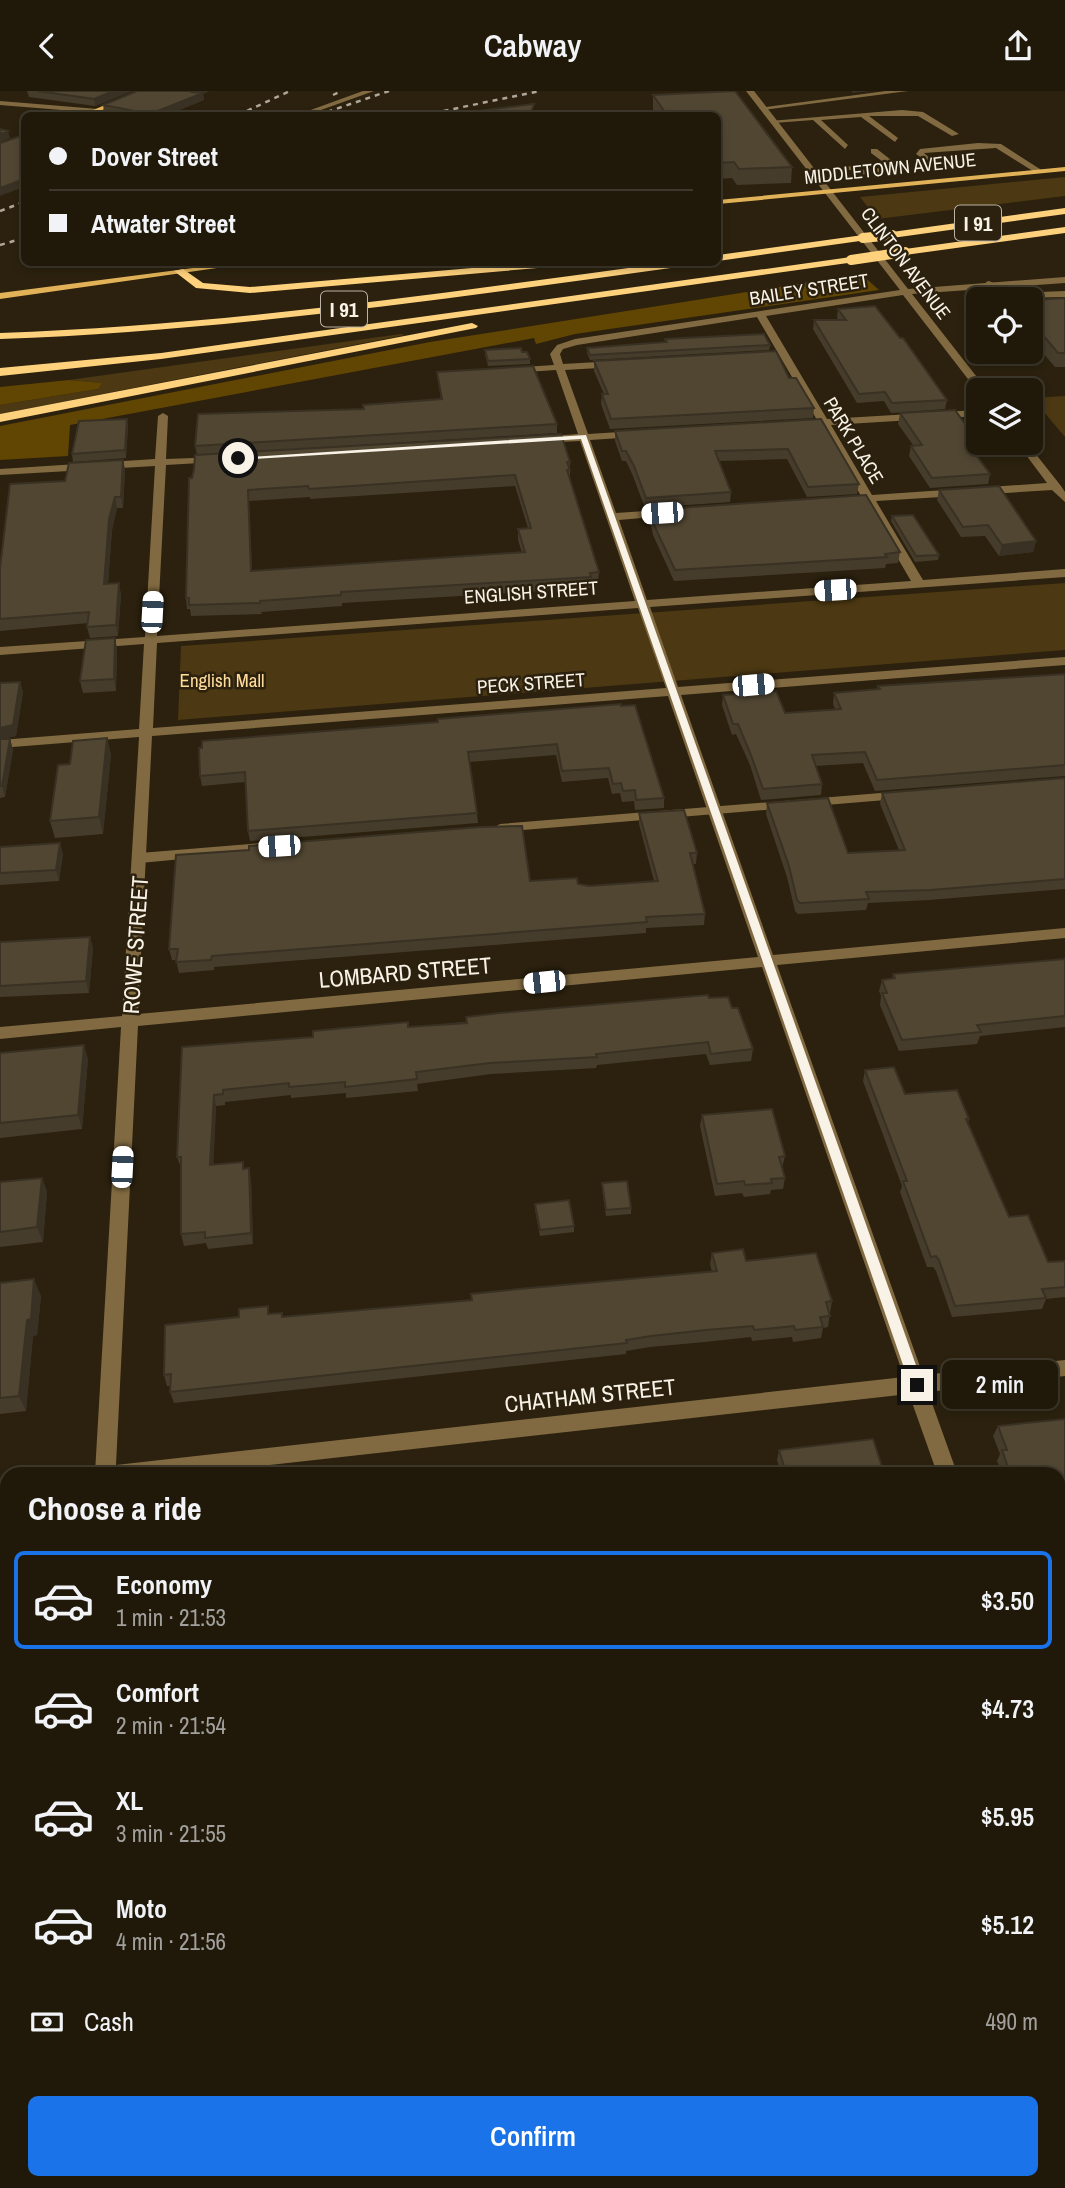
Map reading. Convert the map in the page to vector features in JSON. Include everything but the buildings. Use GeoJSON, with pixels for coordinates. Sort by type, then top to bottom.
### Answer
{"type":"FeatureCollection","features":[{"type":"Feature","properties":{"kind":"highway","name":"I 91"},"geometry":{"type":"LineString","coordinates":[[721,258],[837,239],[892,235],[1065,211]]}},
{"type":"Feature","properties":{"kind":"highway","name":"I 91"},"geometry":{"type":"LineString","coordinates":[[0,372],[161,356],[1065,230]]}},
{"type":"Feature","properties":{"kind":"highway"},"geometry":{"type":"LineString","coordinates":[[721,248],[806,238],[837,239]]}},
{"type":"Feature","properties":{"kind":"highway"},"geometry":{"type":"LineString","coordinates":[[179,271],[200,286],[250,290],[526,266]]}},
{"type":"Feature","properties":{"kind":"highway","name":"I 91"},"geometry":{"type":"LineString","coordinates":[[0,336],[133,330],[281,317],[663,266]]}},
{"type":"Feature","properties":{"kind":"highway"},"geometry":{"type":"LineString","coordinates":[[0,418],[455,329],[615,303],[658,287]]}},
{"type":"Feature","properties":{"kind":"main road"},"geometry":{"type":"LineString","coordinates":[[95,112],[145,91]]}},
{"type":"Feature","properties":{"kind":"main road","name":"MIDDLETOWN AVENUE"},"geometry":{"type":"LineString","coordinates":[[721,202],[1065,169]]}},
{"type":"Feature","properties":{"kind":"main road"},"geometry":{"type":"LineString","coordinates":[[0,296],[222,266]]}},
{"type":"Feature","properties":{"kind":"street"},"geometry":{"type":"LineString","coordinates":[[310,112],[370,91]]}},
{"type":"Feature","properties":{"kind":"street","name":"CLINTON AVENUE"},"geometry":{"type":"LineString","coordinates":[[750,91],[973,378]]}},
{"type":"Feature","properties":{"kind":"street"},"geometry":{"type":"LineString","coordinates":[[764,108],[904,91]]}},
{"type":"Feature","properties":{"kind":"street"},"geometry":{"type":"LineString","coordinates":[[0,103],[98,111]]}},
{"type":"Feature","properties":{"kind":"street"},"geometry":{"type":"LineString","coordinates":[[774,121],[902,112],[920,114],[955,134]]}},
{"type":"Feature","properties":{"kind":"street"},"geometry":{"type":"LineString","coordinates":[[863,115],[895,140]]}},
{"type":"Feature","properties":{"kind":"street"},"geometry":{"type":"LineString","coordinates":[[816,119],[845,147]]}},
{"type":"Feature","properties":{"kind":"street"},"geometry":{"type":"LineString","coordinates":[[929,161],[919,154],[920,151],[989,145],[1006,149],[1039,171]]}},
{"type":"Feature","properties":{"kind":"street"},"geometry":{"type":"LineString","coordinates":[[813,170],[850,164],[859,173],[897,169],[874,151]]}},
{"type":"Feature","properties":{"kind":"street","name":"BAILEY STREET"},"geometry":{"type":"LineString","coordinates":[[560,367],[555,354],[560,347],[575,342],[936,287],[1065,280]]}},
{"type":"Feature","properties":{"kind":"street"},"geometry":{"type":"LineString","coordinates":[[989,284],[1002,294],[1015,297],[1065,294]]}},
{"type":"Feature","properties":{"kind":"street","name":"PARK PLACE"},"geometry":{"type":"LineString","coordinates":[[760,314],[919,584]]}},
{"type":"Feature","properties":{"kind":"street"},"geometry":{"type":"LineString","coordinates":[[770,356],[783,355]]}},
{"type":"Feature","properties":{"kind":"street"},"geometry":{"type":"LineString","coordinates":[[499,371],[623,364]]}},
{"type":"Feature","properties":{"kind":"street"},"geometry":{"type":"LineString","coordinates":[[560,367],[945,1467]]}},
{"type":"Feature","properties":{"kind":"street"},"geometry":{"type":"LineString","coordinates":[[783,425],[966,414]]}},
{"type":"Feature","properties":{"kind":"street","name":"ROWE STREET"},"geometry":{"type":"LineString","coordinates":[[105,1467],[163,416]]}},
{"type":"Feature","properties":{"kind":"street"},"geometry":{"type":"LineString","coordinates":[[523,440],[648,433]]}},
{"type":"Feature","properties":{"kind":"street"},"geometry":{"type":"LineString","coordinates":[[1031,455],[1065,499]]}},
{"type":"Feature","properties":{"kind":"street"},"geometry":{"type":"LineString","coordinates":[[0,472],[225,459]]}},
{"type":"Feature","properties":{"kind":"street"},"geometry":{"type":"LineString","coordinates":[[827,501],[1056,486]]}},
{"type":"Feature","properties":{"kind":"street"},"geometry":{"type":"LineString","coordinates":[[612,517],[691,511]]}},
{"type":"Feature","properties":{"kind":"street","name":"ENGLISH STREET"},"geometry":{"type":"LineString","coordinates":[[0,650],[1065,573]]}},
{"type":"Feature","properties":{"kind":"street","name":"PECK STREET"},"geometry":{"type":"LineString","coordinates":[[0,744],[1065,661]]}},
{"type":"Feature","properties":{"kind":"street"},"geometry":{"type":"LineString","coordinates":[[490,829],[926,793]]}},
{"type":"Feature","properties":{"kind":"street"},"geometry":{"type":"LineString","coordinates":[[140,858],[282,846]]}},
{"type":"Feature","properties":{"kind":"street","name":"LOMBARD STREET"},"geometry":{"type":"LineString","coordinates":[[0,1033],[1065,933]]}},
{"type":"Feature","properties":{"kind":"street","name":"CHATHAM STREET"},"geometry":{"type":"LineString","coordinates":[[174,1467],[1065,1368]]}},
{"type":"Feature","properties":{"kind":"green space"},"geometry":{"type":"Polygon","coordinates":[[[1065,177],[1065,196],[877,219],[860,197],[1065,177]]]}},
{"type":"Feature","properties":{"kind":"green space"},"geometry":{"type":"Polygon","coordinates":[[[405,335],[0,414],[0,405],[98,389],[101,383],[69,380],[405,335]]]}},
{"type":"Feature","properties":{"kind":"green space"},"geometry":{"type":"Polygon","coordinates":[[[1065,396],[1065,437],[1043,411],[1043,397],[1065,396]]]}},
{"type":"Feature","properties":{"kind":"green space","name":"English Mall"},"geometry":{"type":"Polygon","coordinates":[[[1065,583],[1065,650],[178,720],[181,646],[1065,583]]]}},
{"type":"Feature","properties":{"kind":"shaded area"},"geometry":{"type":"Polygon","coordinates":[[[861,274],[879,290],[575,334],[536,344],[534,338],[70,425],[68,456],[0,460],[0,426],[430,342],[861,274]]]}},
{"type":"Feature","properties":{"kind":"shaded area"},"geometry":{"type":"Polygon","coordinates":[[[69,380],[102,383],[98,389],[0,405],[0,387],[69,380]]]}},
{"type":"Feature","properties":{"kind":"railway"},"geometry":{"type":"LineString","coordinates":[[244,112],[290,91]]}},
{"type":"Feature","properties":{"kind":"railway"},"geometry":{"type":"LineString","coordinates":[[333,95],[341,91]]}},
{"type":"Feature","properties":{"kind":"railway"},"geometry":{"type":"LineString","coordinates":[[327,112],[389,91]]}},
{"type":"Feature","properties":{"kind":"railway"},"geometry":{"type":"LineString","coordinates":[[438,112],[540,91]]}},
{"type":"Feature","properties":{"kind":"railway"},"geometry":{"type":"LineString","coordinates":[[0,211],[21,203]]}},
{"type":"Feature","properties":{"kind":"railway"},"geometry":{"type":"LineString","coordinates":[[0,245],[21,239]]}},
{"type":"Feature","properties":{"kind":"route"},"geometry":{"type":"LineString","coordinates":[[238,458],[584,437],[917,1385]]}}]}
